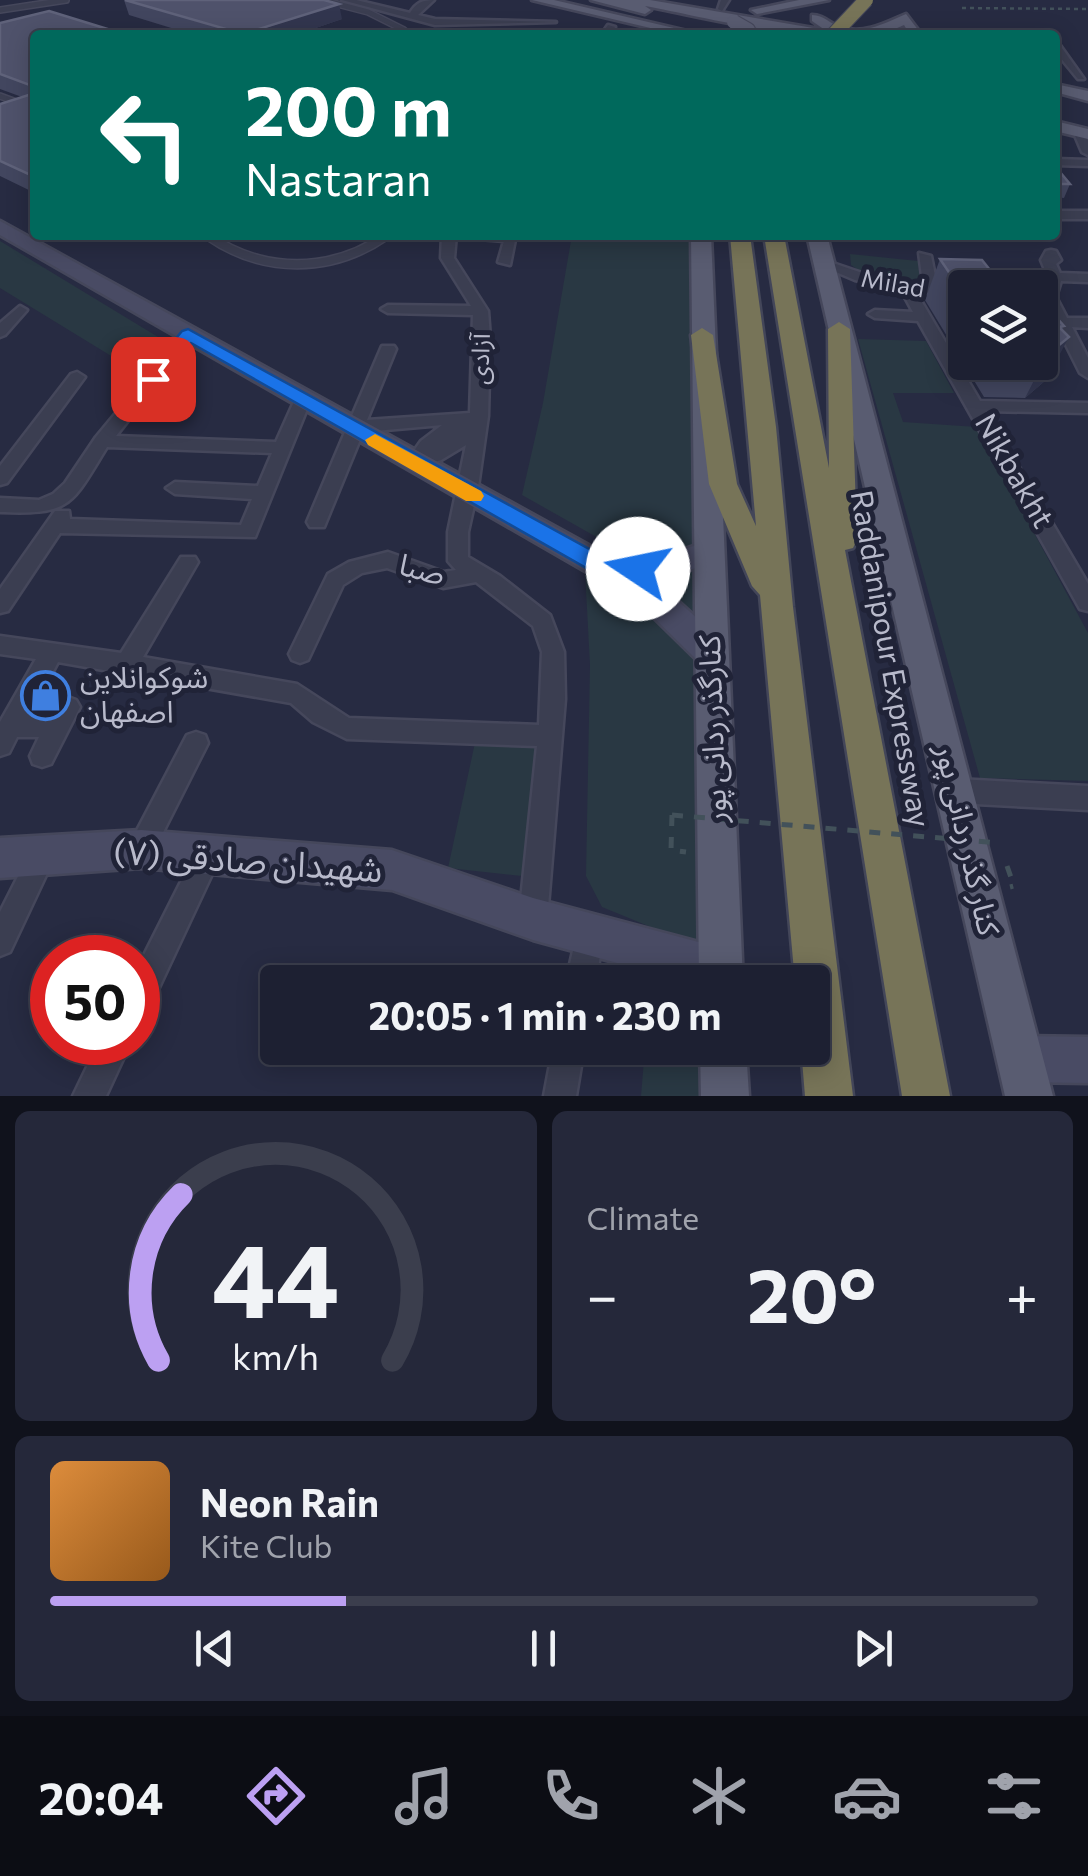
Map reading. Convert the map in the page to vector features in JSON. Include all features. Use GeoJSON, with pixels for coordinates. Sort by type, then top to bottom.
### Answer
{"type":"FeatureCollection","features":[{"type":"Feature","properties":{"kind":"highway"},"geometry":{"type":"LineString","coordinates":[[835,30],[866,0]]}},
{"type":"Feature","properties":{"kind":"highway"},"geometry":{"type":"LineString","coordinates":[[862,30],[878,12]]}},
{"type":"Feature","properties":{"kind":"highway"},"geometry":{"type":"LineString","coordinates":[[741,240],[829,1096]]}},
{"type":"Feature","properties":{"kind":"highway","name":"Raddanipour Expressway"},"geometry":{"type":"LineString","coordinates":[[775,240],[926,1096]]}},
{"type":"Feature","properties":{"kind":"highway"},"geometry":{"type":"LineString","coordinates":[[840,328],[841,613]]}},
{"type":"Feature","properties":{"kind":"highway"},"geometry":{"type":"LineString","coordinates":[[702,335],[723,484],[777,608]]}},
{"type":"Feature","properties":{"kind":"main road"},"geometry":{"type":"LineString","coordinates":[[538,0],[675,30]]}},
{"type":"Feature","properties":{"kind":"main road"},"geometry":{"type":"LineString","coordinates":[[596,0],[737,30]]}},
{"type":"Feature","properties":{"kind":"main road"},"geometry":{"type":"LineString","coordinates":[[632,0],[771,30]]}},
{"type":"Feature","properties":{"kind":"main road"},"geometry":{"type":"LineString","coordinates":[[632,0],[734,22],[748,30]]}},
{"type":"Feature","properties":{"kind":"main road"},"geometry":{"type":"LineString","coordinates":[[658,4],[787,8],[826,0]]}},
{"type":"Feature","properties":{"kind":"main road"},"geometry":{"type":"LineString","coordinates":[[826,0],[815,17],[828,27],[860,30]]}},
{"type":"Feature","properties":{"kind":"main road"},"geometry":{"type":"LineString","coordinates":[[788,30],[826,0]]}},
{"type":"Feature","properties":{"kind":"main road"},"geometry":{"type":"LineString","coordinates":[[905,30],[912,1]]}},
{"type":"Feature","properties":{"kind":"main road"},"geometry":{"type":"LineString","coordinates":[[523,4],[630,30]]}},
{"type":"Feature","properties":{"kind":"main road"},"geometry":{"type":"LineString","coordinates":[[567,15],[605,30]]}},
{"type":"Feature","properties":{"kind":"main road"},"geometry":{"type":"LineString","coordinates":[[885,30],[906,18]]}},
{"type":"Feature","properties":{"kind":"main road"},"geometry":{"type":"LineString","coordinates":[[906,18],[913,30]]}},
{"type":"Feature","properties":{"kind":"main road"},"geometry":{"type":"LineString","coordinates":[[1060,94],[1088,101]]}},
{"type":"Feature","properties":{"kind":"main road"},"geometry":{"type":"LineString","coordinates":[[0,228],[610,571],[655,599],[711,652]]}},
{"type":"Feature","properties":{"kind":"main road","name":"کنارگذر ردانی پور"},"geometry":{"type":"LineString","coordinates":[[701,240],[721,965]]}},
{"type":"Feature","properties":{"kind":"main road","name":"کنار گذر ردانی پور"},"geometry":{"type":"LineString","coordinates":[[818,240],[1025,1077]]}},
{"type":"Feature","properties":{"kind":"main road"},"geometry":{"type":"LineString","coordinates":[[610,571],[666,568],[708,552]]}},
{"type":"Feature","properties":{"kind":"main road","name":"شهیدان صادقی (۷)"},"geometry":{"type":"LineString","coordinates":[[0,858],[44,852],[140,850],[392,870],[534,919],[687,965]]}},
{"type":"Feature","properties":{"kind":"main road"},"geometry":{"type":"LineString","coordinates":[[1025,1077],[1088,1060]]}},
{"type":"Feature","properties":{"kind":"main road"},"geometry":{"type":"LineString","coordinates":[[724,1065],[725,1096]]}},
{"type":"Feature","properties":{"kind":"street"},"geometry":{"type":"LineString","coordinates":[[346,0],[412,18],[482,23],[552,22],[567,15]]}},
{"type":"Feature","properties":{"kind":"street"},"geometry":{"type":"LineString","coordinates":[[412,18],[418,7],[430,0]]}},
{"type":"Feature","properties":{"kind":"street"},"geometry":{"type":"LineString","coordinates":[[547,30],[552,22]]}},
{"type":"Feature","properties":{"kind":"street"},"geometry":{"type":"LineString","coordinates":[[1060,53],[1081,77]]}},
{"type":"Feature","properties":{"kind":"street"},"geometry":{"type":"LineString","coordinates":[[1063,58],[1088,59]]}},
{"type":"Feature","properties":{"kind":"street"},"geometry":{"type":"LineString","coordinates":[[1072,130],[1088,152]]}},
{"type":"Feature","properties":{"kind":"street"},"geometry":{"type":"LineString","coordinates":[[1060,162],[1088,163]]}},
{"type":"Feature","properties":{"kind":"street"},"geometry":{"type":"LineString","coordinates":[[1060,215],[1088,215]]}},
{"type":"Feature","properties":{"kind":"street","name":"آزادی"},"geometry":{"type":"LineString","coordinates":[[448,240],[446,258],[481,311],[479,416],[468,493],[456,524],[455,544],[458,562],[476,574]]}},
{"type":"Feature","properties":{"kind":"street"},"geometry":{"type":"LineString","coordinates":[[505,262],[511,240]]}},
{"type":"Feature","properties":{"kind":"street"},"geometry":{"type":"LineString","coordinates":[[1052,254],[1054,260],[1048,260],[1052,270]]}},
{"type":"Feature","properties":{"kind":"street"},"geometry":{"type":"LineString","coordinates":[[924,256],[930,291]]}},
{"type":"Feature","properties":{"kind":"street","name":"Milad"},"geometry":{"type":"LineString","coordinates":[[824,264],[864,282],[948,292]]}},
{"type":"Feature","properties":{"kind":"street"},"geometry":{"type":"LineString","coordinates":[[1058,277],[1088,278]]}},
{"type":"Feature","properties":{"kind":"street","name":"Nikbakht"},"geometry":{"type":"LineString","coordinates":[[908,290],[1086,595]]}},
{"type":"Feature","properties":{"kind":"street"},"geometry":{"type":"LineString","coordinates":[[388,309],[481,311]]}},
{"type":"Feature","properties":{"kind":"street"},"geometry":{"type":"LineString","coordinates":[[0,332],[20,310]]}},
{"type":"Feature","properties":{"kind":"street"},"geometry":{"type":"LineString","coordinates":[[875,314],[923,317]]}},
{"type":"Feature","properties":{"kind":"street"},"geometry":{"type":"LineString","coordinates":[[1058,318],[1088,372]]}},
{"type":"Feature","properties":{"kind":"street"},"geometry":{"type":"LineString","coordinates":[[1061,322],[1088,323]]}},
{"type":"Feature","properties":{"kind":"street"},"geometry":{"type":"LineString","coordinates":[[0,505],[42,507],[60,499],[188,334]]}},
{"type":"Feature","properties":{"kind":"street"},"geometry":{"type":"LineString","coordinates":[[317,522],[352,427],[388,349]]}},
{"type":"Feature","properties":{"kind":"street"},"geometry":{"type":"LineString","coordinates":[[0,479],[78,377]]}},
{"type":"Feature","properties":{"kind":"street"},"geometry":{"type":"LineString","coordinates":[[57,526],[248,532],[302,399]]}},
{"type":"Feature","properties":{"kind":"street"},"geometry":{"type":"LineString","coordinates":[[977,406],[1088,408]]}},
{"type":"Feature","properties":{"kind":"street"},"geometry":{"type":"LineString","coordinates":[[352,427],[479,416]]}},
{"type":"Feature","properties":{"kind":"street"},"geometry":{"type":"LineString","coordinates":[[414,462],[426,443],[458,422],[479,416]]}},
{"type":"Feature","properties":{"kind":"street"},"geometry":{"type":"LineString","coordinates":[[102,441],[285,448]]}},
{"type":"Feature","properties":{"kind":"street"},"geometry":{"type":"LineString","coordinates":[[175,488],[264,493]]}},
{"type":"Feature","properties":{"kind":"street"},"geometry":{"type":"LineString","coordinates":[[0,606],[57,526],[64,512],[60,499]]}},
{"type":"Feature","properties":{"kind":"street","name":"صبا"},"geometry":{"type":"LineString","coordinates":[[300,654],[335,580],[356,568],[388,560],[443,580],[476,574]]}},
{"type":"Feature","properties":{"kind":"street"},"geometry":{"type":"LineString","coordinates":[[126,663],[188,562]]}},
{"type":"Feature","properties":{"kind":"street"},"geometry":{"type":"LineString","coordinates":[[476,574],[493,582],[542,621],[553,652],[554,699],[534,919]]}},
{"type":"Feature","properties":{"kind":"street"},"geometry":{"type":"LineString","coordinates":[[0,646],[126,663],[297,694],[321,715],[347,728],[548,736]]}},
{"type":"Feature","properties":{"kind":"street"},"geometry":{"type":"LineString","coordinates":[[5,736],[51,654]]}},
{"type":"Feature","properties":{"kind":"street"},"geometry":{"type":"LineString","coordinates":[[5,736],[62,717],[42,756]]}},
{"type":"Feature","properties":{"kind":"street"},"geometry":{"type":"LineString","coordinates":[[140,850],[196,743]]}},
{"type":"Feature","properties":{"kind":"street"},"geometry":{"type":"LineString","coordinates":[[956,791],[1088,798]]}},
{"type":"Feature","properties":{"kind":"street"},"geometry":{"type":"LineString","coordinates":[[0,942],[44,852]]}},
{"type":"Feature","properties":{"kind":"street"},"geometry":{"type":"LineString","coordinates":[[160,953],[208,855]]}},
{"type":"Feature","properties":{"kind":"street"},"geometry":{"type":"LineString","coordinates":[[584,965],[590,934]]}},
{"type":"Feature","properties":{"kind":"street"},"geometry":{"type":"LineString","coordinates":[[89,1096],[104,1065]]}},
{"type":"Feature","properties":{"kind":"street"},"geometry":{"type":"LineString","coordinates":[[560,1096],[566,1065]]}},
{"type":"Feature","properties":{"kind":"lane"},"geometry":{"type":"LineString","coordinates":[[0,10],[66,0]]}},
{"type":"Feature","properties":{"kind":"lane"},"geometry":{"type":"LineString","coordinates":[[322,0],[393,21],[404,30]]}},
{"type":"Feature","properties":{"kind":"lane"},"geometry":{"type":"LineString","coordinates":[[0,96],[30,107]]}},
{"type":"Feature","properties":{"kind":"lane"},"geometry":{"type":"LineString","coordinates":[[213,240],[224,249],[266,264],[322,263],[381,240]]}},
{"type":"Feature","properties":{"kind":"path"},"geometry":{"type":"LineString","coordinates":[[962,8],[1088,10]]}},
{"type":"Feature","properties":{"kind":"path"},"geometry":{"type":"LineString","coordinates":[[671,850],[672,815],[998,843]]}},
{"type":"Feature","properties":{"kind":"shaded area"},"geometry":{"type":"Polygon","coordinates":[[[571,240],[694,240],[694,544],[672,557],[639,561],[522,495],[543,403],[571,240]]]}},
{"type":"Feature","properties":{"kind":"shaded area"},"geometry":{"type":"Polygon","coordinates":[[[0,241],[168,343],[139,373],[0,288],[0,241]]]}},
{"type":"Feature","properties":{"kind":"shaded area"},"geometry":{"type":"Polygon","coordinates":[[[850,254],[918,261],[920,282],[867,276],[851,265],[850,254]]]}},
{"type":"Feature","properties":{"kind":"shaded area"},"geometry":{"type":"Polygon","coordinates":[[[858,339],[926,341],[954,393],[893,393],[903,422],[977,427],[1088,633],[1088,781],[980,778],[858,339]]]}},
{"type":"Feature","properties":{"kind":"shaded area"},"geometry":{"type":"Polygon","coordinates":[[[700,569],[700,629],[627,574],[664,577],[700,569]]]}},
{"type":"Feature","properties":{"kind":"shaded area"},"geometry":{"type":"Polygon","coordinates":[[[585,571],[634,598],[697,658],[702,948],[602,907],[586,876],[590,665],[585,571]]]}},
{"type":"Feature","properties":{"kind":"shaded area"},"geometry":{"type":"Polygon","coordinates":[[[476,738],[554,750],[548,859],[522,876],[448,868],[476,738]]]}},
{"type":"Feature","properties":{"kind":"shaded area"},"geometry":{"type":"Polygon","coordinates":[[[644,1065],[705,1065],[705,1096],[641,1096],[644,1065]]]}},
{"type":"Feature","properties":{"kind":"building"},"geometry":{"type":"Polygon","coordinates":[[[125,0],[324,0],[339,4],[256,30],[229,30],[125,0]]]}},
{"type":"Feature","properties":{"kind":"building"},"geometry":{"type":"Polygon","coordinates":[[[49,11],[111,30],[30,30],[30,85],[0,74],[0,23],[49,11]]]}},
{"type":"Feature","properties":{"kind":"building"},"geometry":{"type":"Polygon","coordinates":[[[30,95],[30,175],[0,161],[0,104],[30,95]]]}},
{"type":"Feature","properties":{"kind":"building"},"geometry":{"type":"Polygon","coordinates":[[[940,259],[982,260],[990,270],[948,270],[940,259]]]}},
{"type":"Feature","properties":{"kind":"building"},"geometry":{"type":"Polygon","coordinates":[[[1058,319],[1064,326],[1059,327],[1069,337],[1058,346],[1058,319]]]}},
{"type":"Feature","properties":{"kind":"slow traffic"},"geometry":{"type":"LineString","coordinates":[[375,440],[474,496]]}},
{"type":"Feature","properties":{"kind":"place","name":"شوکوانلاین اصفهان"},"geometry":{"type":"Point","coordinates":[45,695]}},
{"type":"Feature","properties":{"kind":"route"},"geometry":{"type":"LineString","coordinates":[[153,379],[188,334],[610,571],[638,569]]}}]}
